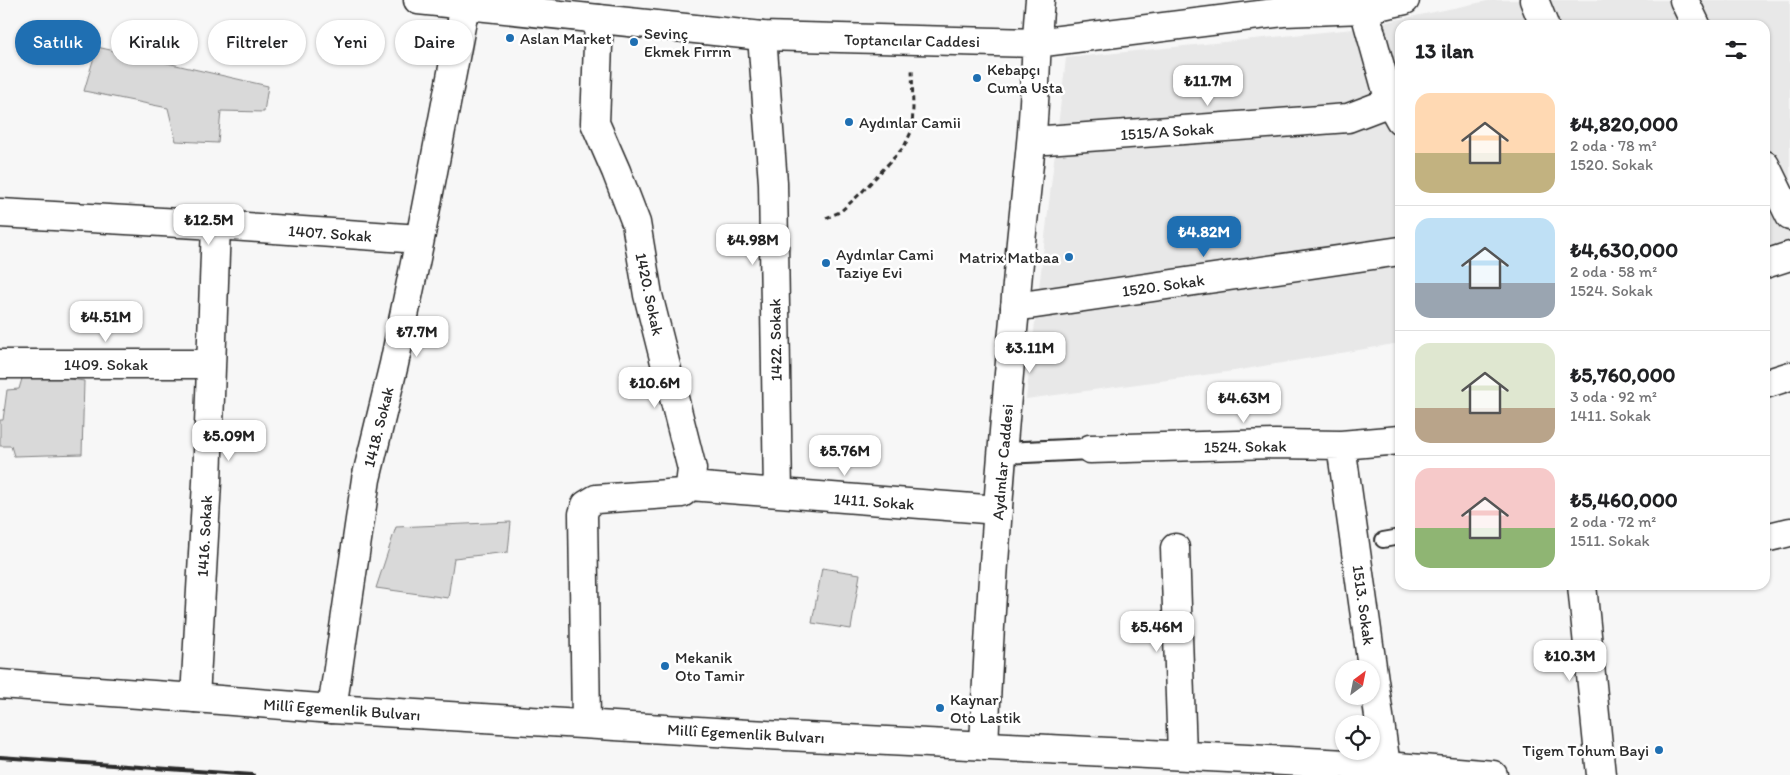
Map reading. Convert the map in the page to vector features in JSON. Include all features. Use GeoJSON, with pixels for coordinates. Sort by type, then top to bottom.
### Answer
{"type":"FeatureCollection","features":[{"type":"Feature","properties":{"kind":"street","name":"Toptancılar Caddesi"},"geometry":{"type":"LineString","coordinates":[[418,0],[465,3],[762,36],[1036,43],[1284,12],[1364,9],[1405,0]]}},
{"type":"Feature","properties":{"kind":"street","name":"Aydınlar Caddesi"},"geometry":{"type":"LineString","coordinates":[[984,746],[988,651],[1002,453],[1032,141],[1036,43],[1040,0]]}},
{"type":"Feature","properties":{"kind":"street"},"geometry":{"type":"LineString","coordinates":[[1534,0],[1542,20]]}},
{"type":"Feature","properties":{"kind":"street"},"geometry":{"type":"LineString","coordinates":[[1684,0],[1694,20]]}},
{"type":"Feature","properties":{"kind":"street","name":"1418. Sokak"},"geometry":{"type":"LineString","coordinates":[[332,710],[366,480],[394,364],[420,239],[465,3]]}},
{"type":"Feature","properties":{"kind":"street"},"geometry":{"type":"LineString","coordinates":[[1364,9],[1395,111]]}},
{"type":"Feature","properties":{"kind":"street","name":"1420. Sokak"},"geometry":{"type":"LineString","coordinates":[[599,19],[595,123],[636,223],[648,295],[692,469],[690,486]]}},
{"type":"Feature","properties":{"kind":"street","name":"1422. Sokak"},"geometry":{"type":"LineString","coordinates":[[762,36],[772,183],[778,493]]}},
{"type":"Feature","properties":{"kind":"street","name":"1515/A Sokak"},"geometry":{"type":"LineString","coordinates":[[1032,141],[1348,118],[1395,111]]}},
{"type":"Feature","properties":{"kind":"street"},"geometry":{"type":"LineString","coordinates":[[1770,175],[1790,216]]}},
{"type":"Feature","properties":{"kind":"street","name":"1407. Sokak"},"geometry":{"type":"LineString","coordinates":[[0,213],[420,239]]}},
{"type":"Feature","properties":{"kind":"street","name":"1416. Sokak"},"geometry":{"type":"LineString","coordinates":[[195,698],[207,482],[216,225]]}},
{"type":"Feature","properties":{"kind":"street","name":"1520. Sokak"},"geometry":{"type":"LineString","coordinates":[[1015,307],[1395,252]]}},
{"type":"Feature","properties":{"kind":"street"},"geometry":{"type":"LineString","coordinates":[[1770,262],[1790,256]]}},
{"type":"Feature","properties":{"kind":"street","name":"1409. Sokak"},"geometry":{"type":"LineString","coordinates":[[0,364],[212,364]]}},
{"type":"Feature","properties":{"kind":"street"},"geometry":{"type":"LineString","coordinates":[[1770,382],[1790,376]]}},
{"type":"Feature","properties":{"kind":"street","name":"1524. Sokak"},"geometry":{"type":"LineString","coordinates":[[1090,449],[1275,444],[1341,445],[1395,440]]}},
{"type":"Feature","properties":{"kind":"street","name":"1513. Sokak"},"geometry":{"type":"LineString","coordinates":[[1341,445],[1386,766]]}},
{"type":"Feature","properties":{"kind":"street"},"geometry":{"type":"LineString","coordinates":[[1002,453],[1090,449]]}},
{"type":"Feature","properties":{"kind":"street"},"geometry":{"type":"LineString","coordinates":[[586,723],[583,514],[586,505],[596,499],[682,493],[690,486]]}},
{"type":"Feature","properties":{"kind":"street","name":"1411. Sokak"},"geometry":{"type":"LineString","coordinates":[[690,486],[998,510]]}},
{"type":"Feature","properties":{"kind":"street"},"geometry":{"type":"LineString","coordinates":[[1770,537],[1790,532]]}},
{"type":"Feature","properties":{"kind":"street"},"geometry":{"type":"LineString","coordinates":[[1176,548],[1182,756]]}},
{"type":"Feature","properties":{"kind":"street"},"geometry":{"type":"LineString","coordinates":[[1582,590],[1601,775]]}},
{"type":"Feature","properties":{"kind":"street","name":"Millî Egemenlik Bulvarı"},"geometry":{"type":"LineString","coordinates":[[0,684],[332,710],[586,723],[748,734],[1386,766],[1493,775]]}},
{"type":"Feature","properties":{"kind":"lane"},"geometry":{"type":"LineString","coordinates":[[1383,540],[1395,538]]}},
{"type":"Feature","properties":{"kind":"path"},"geometry":{"type":"LineString","coordinates":[[826,218],[840,212],[870,184],[904,147],[912,130],[910,41]]}},
{"type":"Feature","properties":{"kind":"shaded area"},"geometry":{"type":"Polygon","coordinates":[[[1492,0],[1790,0],[1790,244],[1770,250],[1770,20],[1396,20],[1492,0]]]}},
{"type":"Feature","properties":{"kind":"shaded area"},"geometry":{"type":"Polygon","coordinates":[[[1395,20],[1395,344],[1234,371],[1026,399],[1066,58],[1353,29],[1395,20]]]}},
{"type":"Feature","properties":{"kind":"shaded area"},"geometry":{"type":"Polygon","coordinates":[[[101,48],[111,50],[111,65],[176,65],[268,86],[264,112],[221,111],[218,143],[176,141],[168,108],[84,91],[92,65],[101,65],[101,48]]]}},
{"type":"Feature","properties":{"kind":"shaded area"},"geometry":{"type":"Polygon","coordinates":[[[24,372],[84,381],[82,454],[14,456],[11,446],[0,446],[0,420],[3,420],[7,390],[19,389],[24,372]]]}},
{"type":"Feature","properties":{"kind":"shaded area"},"geometry":{"type":"Polygon","coordinates":[[[511,522],[508,552],[454,558],[448,598],[376,588],[396,527],[511,522]]]}},
{"type":"Feature","properties":{"kind":"shaded area"},"geometry":{"type":"Polygon","coordinates":[[[822,568],[860,574],[851,629],[812,623],[822,568]]]}},
{"type":"Feature","properties":{"kind":"railway"},"geometry":{"type":"LineString","coordinates":[[0,757],[253,775]]}},
{"type":"Feature","properties":{"kind":"place","name":"Aslan Market"},"geometry":{"type":"Point","coordinates":[510,38]}},
{"type":"Feature","properties":{"kind":"place","name":"Sevinç Ekmek Fırrın"},"geometry":{"type":"Point","coordinates":[634,42]}},
{"type":"Feature","properties":{"kind":"place","name":"Kebapçı Cuma Usta"},"geometry":{"type":"Point","coordinates":[977,78]}},
{"type":"Feature","properties":{"kind":"place","name":"Aydınlar Camii"},"geometry":{"type":"Point","coordinates":[849,122]}},
{"type":"Feature","properties":{"kind":"place","name":"Matrix Matbaa"},"geometry":{"type":"Point","coordinates":[1069,257]}},
{"type":"Feature","properties":{"kind":"place","name":"Aydınlar Cami Taziye Evi"},"geometry":{"type":"Point","coordinates":[826,263]}},
{"type":"Feature","properties":{"kind":"place","name":"Mekanik Oto Tamir"},"geometry":{"type":"Point","coordinates":[665,666]}},
{"type":"Feature","properties":{"kind":"place","name":"Kaynar Oto Lastik"},"geometry":{"type":"Point","coordinates":[940,708]}},
{"type":"Feature","properties":{"kind":"place","name":"Tigem Tohum Bayi"},"geometry":{"type":"Point","coordinates":[1659,750]}}]}
